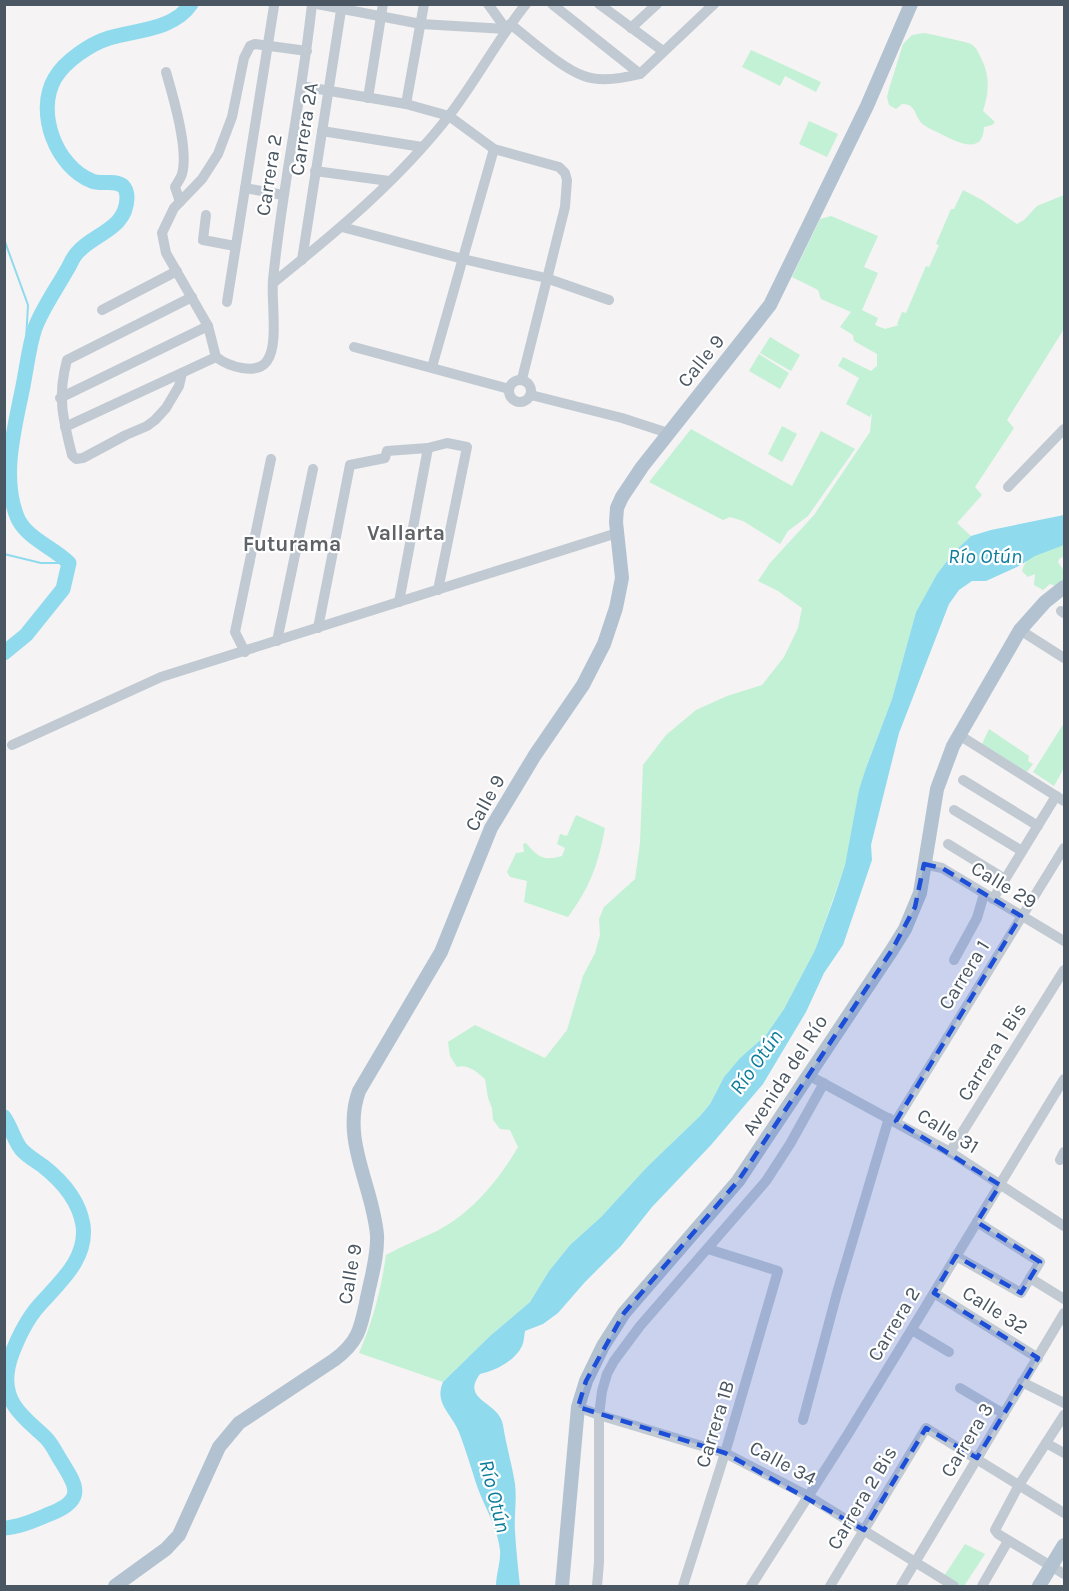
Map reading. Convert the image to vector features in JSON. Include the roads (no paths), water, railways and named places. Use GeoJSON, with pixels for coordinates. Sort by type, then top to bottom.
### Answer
{"type":"FeatureCollection","features":[{"type":"Feature","properties":{"kind":"main road","name":"Calle 9"},"geometry":{"type":"LineString","coordinates":[[115,1587],[166,1548],[179,1535],[219,1447],[239,1423],[345,1352],[360,1331],[374,1265],[377,1234],[356,1148],[353,1128],[355,1103],[365,1080],[438,958],[491,828],[535,755],[583,685],[604,644],[616,608],[622,578],[616,514],[622,497],[668,433],[770,305],[867,106],[911,4]]}},
{"type":"Feature","properties":{"kind":"main road","name":"Avenida del Río"},"geometry":{"type":"LineString","coordinates":[[562,1587],[578,1407],[586,1381],[603,1346],[624,1313],[738,1181],[905,929],[920,893],[937,789],[959,735],[1020,630],[1046,602],[1065,587]]}},
{"type":"Feature","properties":{"kind":"main road"},"geometry":{"type":"LineString","coordinates":[[1039,1587],[1065,1545]]}},
{"type":"Feature","properties":{"kind":"street"},"geometry":{"type":"LineString","coordinates":[[314,4],[342,7],[421,24],[508,27]]}},
{"type":"Feature","properties":{"kind":"street","name":"Carrera 2"},"geometry":{"type":"LineString","coordinates":[[216,357],[233,366],[257,368],[266,362],[271,352],[273,284],[283,195],[314,4]]}},
{"type":"Feature","properties":{"kind":"street"},"geometry":{"type":"LineString","coordinates":[[368,98],[383,4]]}},
{"type":"Feature","properties":{"kind":"street"},"geometry":{"type":"LineString","coordinates":[[406,104],[424,4]]}},
{"type":"Feature","properties":{"kind":"street"},"geometry":{"type":"LineString","coordinates":[[488,4],[508,27],[585,77],[613,78],[640,74],[714,4]]}},
{"type":"Feature","properties":{"kind":"street"},"geometry":{"type":"LineString","coordinates":[[273,284],[342,227],[422,147],[448,116],[526,4]]}},
{"type":"Feature","properties":{"kind":"street"},"geometry":{"type":"LineString","coordinates":[[552,4],[640,74]]}},
{"type":"Feature","properties":{"kind":"street"},"geometry":{"type":"LineString","coordinates":[[631,28],[657,4]]}},
{"type":"Feature","properties":{"kind":"street"},"geometry":{"type":"LineString","coordinates":[[602,5],[663,51]]}},
{"type":"Feature","properties":{"kind":"street"},"geometry":{"type":"LineString","coordinates":[[227,302],[274,6]]}},
{"type":"Feature","properties":{"kind":"street","name":"Carrera 2A"},"geometry":{"type":"LineString","coordinates":[[302,260],[342,7]]}},
{"type":"Feature","properties":{"kind":"street"},"geometry":{"type":"LineString","coordinates":[[65,427],[216,357],[207,326],[166,253],[162,233],[180,202],[202,179],[218,154],[232,117],[244,57],[250,46],[255,44],[307,51]]}},
{"type":"Feature","properties":{"kind":"street"},"geometry":{"type":"LineString","coordinates":[[166,72],[175,103],[182,152],[182,174],[175,187],[180,202]]}},
{"type":"Feature","properties":{"kind":"street"},"geometry":{"type":"LineString","coordinates":[[302,86],[406,104],[448,116],[494,149],[559,166],[565,173],[568,192],[565,207],[522,379]]}},
{"type":"Feature","properties":{"kind":"street"},"geometry":{"type":"LineString","coordinates":[[322,131],[422,147]]}},
{"type":"Feature","properties":{"kind":"street"},"geometry":{"type":"LineString","coordinates":[[432,367],[494,149]]}},
{"type":"Feature","properties":{"kind":"street"},"geometry":{"type":"LineString","coordinates":[[315,171],[390,181]]}},
{"type":"Feature","properties":{"kind":"street"},"geometry":{"type":"LineString","coordinates":[[245,188],[283,195]]}},
{"type":"Feature","properties":{"kind":"street"},"geometry":{"type":"LineString","coordinates":[[207,215],[203,240],[235,246]]}},
{"type":"Feature","properties":{"kind":"street"},"geometry":{"type":"LineString","coordinates":[[342,227],[546,278],[609,300]]}},
{"type":"Feature","properties":{"kind":"street"},"geometry":{"type":"LineString","coordinates":[[102,310],[177,271]]}},
{"type":"Feature","properties":{"kind":"street"},"geometry":{"type":"LineString","coordinates":[[182,374],[179,386],[156,420],[82,458],[76,459],[72,455],[60,398],[61,382],[67,360],[192,297]]}},
{"type":"Feature","properties":{"kind":"street"},"geometry":{"type":"LineString","coordinates":[[60,398],[207,326]]}},
{"type":"Feature","properties":{"kind":"street"},"geometry":{"type":"LineString","coordinates":[[354,346],[509,388]]}},
{"type":"Feature","properties":{"kind":"street"},"geometry":{"type":"LineString","coordinates":[[522,379],[526,380],[531,387],[531,395],[526,400],[515,401],[510,396],[509,388],[512,382],[522,379]]}},
{"type":"Feature","properties":{"kind":"street"},"geometry":{"type":"LineString","coordinates":[[531,395],[622,418],[668,433]]}},
{"type":"Feature","properties":{"kind":"street"},"geometry":{"type":"LineString","coordinates":[[1008,488],[1065,429]]}},
{"type":"Feature","properties":{"kind":"street"},"geometry":{"type":"LineString","coordinates":[[318,628],[350,465],[385,458],[387,452],[428,448],[447,442],[467,447],[438,590]]}},
{"type":"Feature","properties":{"kind":"street"},"geometry":{"type":"LineString","coordinates":[[399,602],[428,448]]}},
{"type":"Feature","properties":{"kind":"street"},"geometry":{"type":"LineString","coordinates":[[245,652],[235,632],[271,459]]}},
{"type":"Feature","properties":{"kind":"street"},"geometry":{"type":"LineString","coordinates":[[277,641],[313,469]]}},
{"type":"Feature","properties":{"kind":"street"},"geometry":{"type":"LineString","coordinates":[[12,745],[161,677],[617,533]]}},
{"type":"Feature","properties":{"kind":"street"},"geometry":{"type":"LineString","coordinates":[[1020,630],[1065,658]]}},
{"type":"Feature","properties":{"kind":"street"},"geometry":{"type":"LineString","coordinates":[[954,960],[988,896],[1005,879],[1038,826],[1060,799],[959,735]]}},
{"type":"Feature","properties":{"kind":"street"},"geometry":{"type":"LineString","coordinates":[[963,780],[1038,826]]}},
{"type":"Feature","properties":{"kind":"street"},"geometry":{"type":"LineString","coordinates":[[954,810],[1022,851]]}},
{"type":"Feature","properties":{"kind":"street"},"geometry":{"type":"LineString","coordinates":[[948,844],[1005,879]]}},
{"type":"Feature","properties":{"kind":"street","name":"Carrera 1"},"geometry":{"type":"LineString","coordinates":[[804,1420],[837,1293],[892,1119],[1065,848]]}},
{"type":"Feature","properties":{"kind":"street","name":"Calle 29"},"geometry":{"type":"LineString","coordinates":[[924,864],[942,868],[1065,942]]}},
{"type":"Feature","properties":{"kind":"street","name":"Carrera 1 Bis"},"geometry":{"type":"LineString","coordinates":[[950,1152],[1065,970]]}},
{"type":"Feature","properties":{"kind":"street","name":"Calle 31"},"geometry":{"type":"LineString","coordinates":[[808,1075],[950,1152],[1065,1226]]}},
{"type":"Feature","properties":{"kind":"street","name":"Carrera 2"},"geometry":{"type":"LineString","coordinates":[[751,1587],[912,1330],[1065,1079]]}},
{"type":"Feature","properties":{"kind":"street"},"geometry":{"type":"LineString","coordinates":[[597,1587],[599,1415],[607,1374],[640,1326],[765,1181],[790,1144],[824,1083]]}},
{"type":"Feature","properties":{"kind":"street"},"geometry":{"type":"LineString","coordinates":[[956,1256],[1021,1293],[1040,1262],[977,1222]]}},
{"type":"Feature","properties":{"kind":"street","name":"Carrera 1B"},"geometry":{"type":"LineString","coordinates":[[683,1587],[778,1270],[708,1249]]}},
{"type":"Feature","properties":{"kind":"street"},"geometry":{"type":"LineString","coordinates":[[1030,1278],[1065,1299]]}},
{"type":"Feature","properties":{"kind":"street","name":"Calle 32"},"geometry":{"type":"LineString","coordinates":[[934,1293],[1038,1358]]}},
{"type":"Feature","properties":{"kind":"street","name":"Carrera 3"},"geometry":{"type":"LineString","coordinates":[[901,1587],[1065,1313]]}},
{"type":"Feature","properties":{"kind":"street"},"geometry":{"type":"LineString","coordinates":[[912,1330],[949,1352]]}},
{"type":"Feature","properties":{"kind":"street"},"geometry":{"type":"LineString","coordinates":[[1023,1382],[1065,1403]]}},
{"type":"Feature","properties":{"kind":"street"},"geometry":{"type":"LineString","coordinates":[[960,1388],[1004,1414]]}},
{"type":"Feature","properties":{"kind":"street","name":"Calle 34"},"geometry":{"type":"LineString","coordinates":[[578,1407],[725,1453],[808,1496],[954,1587]]}},
{"type":"Feature","properties":{"kind":"street"},"geometry":{"type":"LineString","coordinates":[[1065,1415],[1019,1485],[996,1527],[996,1532],[1008,1541],[1065,1574]]}},
{"type":"Feature","properties":{"kind":"street","name":"Carrera 2 Bis"},"geometry":{"type":"LineString","coordinates":[[830,1587],[926,1428],[977,1458]]}},
{"type":"Feature","properties":{"kind":"street"},"geometry":{"type":"LineString","coordinates":[[1046,1443],[1065,1453]]}},
{"type":"Feature","properties":{"kind":"street"},"geometry":{"type":"LineString","coordinates":[[977,1458],[1065,1513]]}},
{"type":"Feature","properties":{"kind":"street"},"geometry":{"type":"LineString","coordinates":[[982,1587],[1008,1541]]}},
{"type":"Feature","properties":{"kind":"water","name":"Río Otún"},"geometry":{"type":"Polygon","coordinates":[[[1064,515],[1064,545],[1035,556],[986,581],[972,581],[959,590],[949,604],[899,733],[871,845],[872,860],[843,945],[824,973],[806,1012],[763,1084],[711,1145],[652,1207],[621,1246],[558,1313],[543,1324],[525,1331],[523,1344],[515,1356],[498,1368],[480,1374],[475,1383],[477,1396],[500,1417],[515,1484],[515,1531],[520,1586],[496,1586],[500,1554],[498,1541],[459,1432],[442,1402],[443,1382],[490,1336],[530,1302],[549,1271],[570,1245],[601,1217],[647,1167],[700,1116],[710,1104],[724,1077],[740,1058],[766,1035],[784,1009],[815,950],[833,901],[845,865],[859,790],[892,699],[916,612],[937,574],[954,552],[971,536],[1064,515]]]}},
{"type":"Feature","properties":{"kind":"waterway"},"geometry":{"type":"LineString","coordinates":[[4,653],[26,635],[63,589],[69,563],[22,526],[13,503],[10,487],[13,435],[33,335],[42,313],[74,256],[115,224],[125,209],[127,198],[123,186],[112,182],[92,181],[79,174],[68,164],[52,137],[48,122],[49,92],[59,72],[71,59],[86,49],[109,38],[164,24],[184,13],[191,4]]}},
{"type":"Feature","properties":{"kind":"waterway"},"geometry":{"type":"LineString","coordinates":[[4,239],[28,305],[26,340],[30,348]]}},
{"type":"Feature","properties":{"kind":"waterway"},"geometry":{"type":"LineString","coordinates":[[4,502],[15,511]]}},
{"type":"Feature","properties":{"kind":"waterway"},"geometry":{"type":"LineString","coordinates":[[4,554],[41,563],[69,563]]}},
{"type":"Feature","properties":{"kind":"waterway"},"geometry":{"type":"LineString","coordinates":[[4,1117],[21,1149],[57,1178],[69,1192],[78,1207],[83,1225],[81,1250],[76,1261],[36,1309],[22,1331],[10,1359],[7,1379],[8,1391],[14,1405],[25,1419],[48,1440],[71,1477],[74,1484],[74,1497],[63,1508],[52,1513],[23,1524],[4,1528]]}},
{"type":"Feature","properties":{"kind":"district","name":"Vallarta"},"geometry":{"type":"Point","coordinates":[406,533]}},
{"type":"Feature","properties":{"kind":"district","name":"Futurama"},"geometry":{"type":"Point","coordinates":[292,544]}}]}
